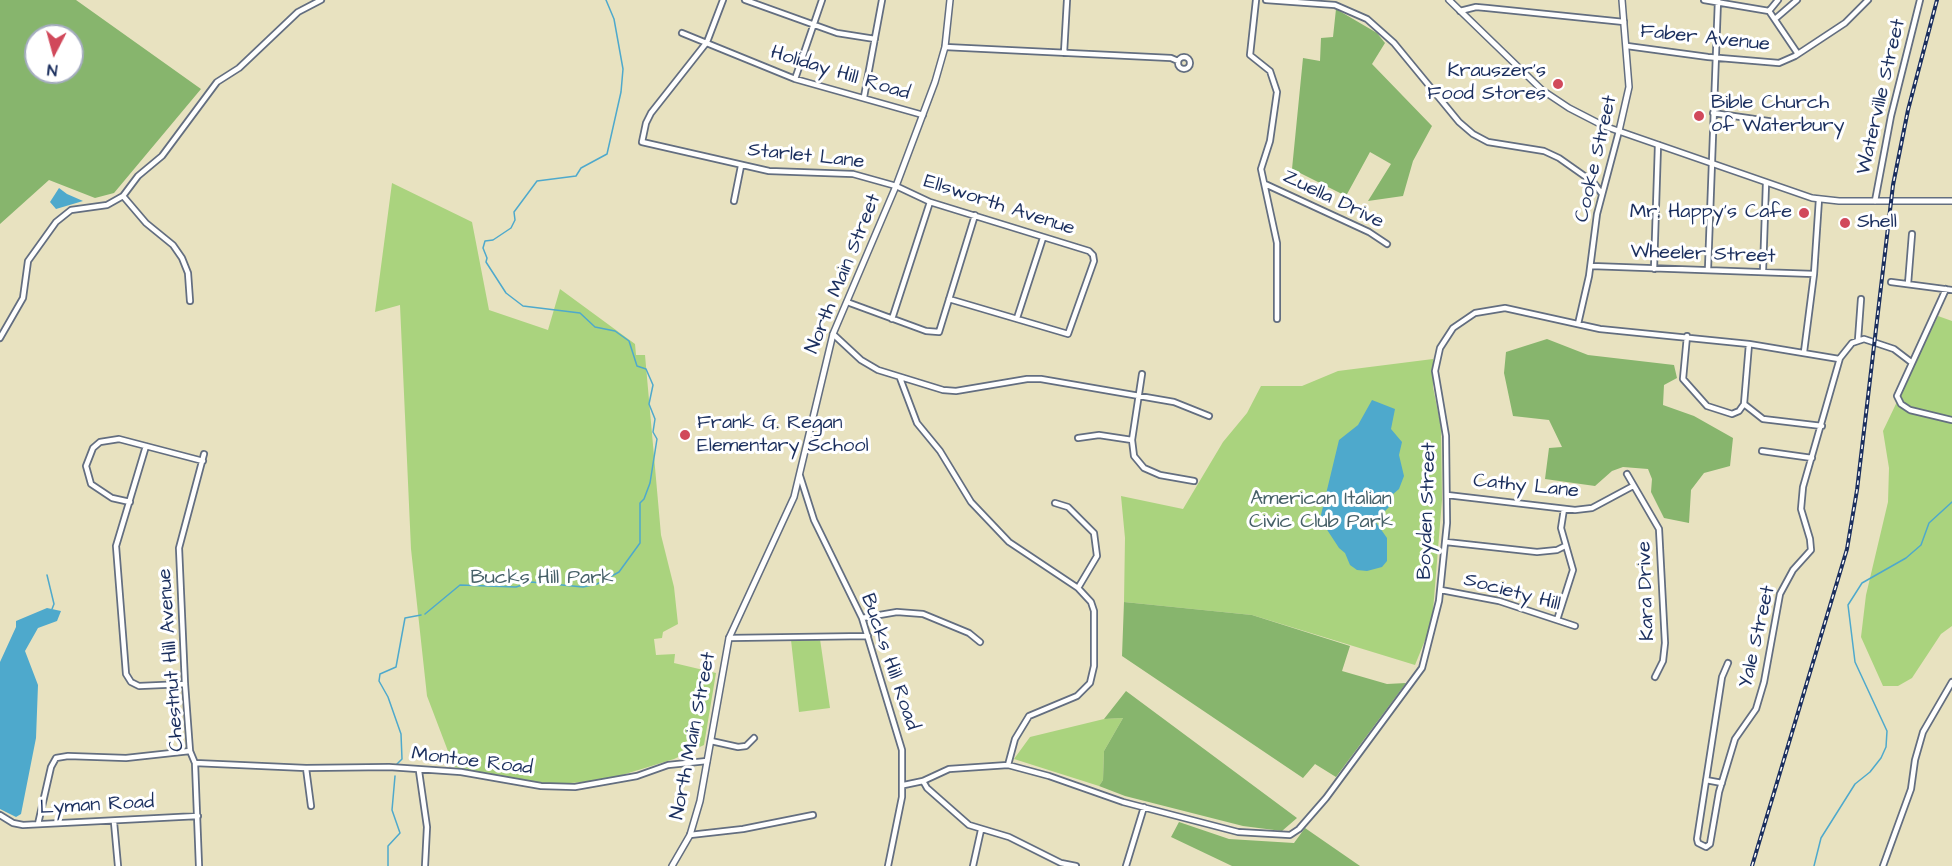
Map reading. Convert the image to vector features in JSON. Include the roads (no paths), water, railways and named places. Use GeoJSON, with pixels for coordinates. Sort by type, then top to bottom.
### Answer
{"type":"FeatureCollection","features":[{"type":"Feature","properties":{"kind":"main road","name":"North Main Street"},"geometry":{"type":"LineString","coordinates":[[672,866],[690,834],[700,801],[729,638],[738,614],[794,497],[833,334],[896,186],[923,115],[945,47],[950,0]]}},
{"type":"Feature","properties":{"kind":"main road"},"geometry":{"type":"LineString","coordinates":[[1449,0],[1549,95],[1576,112],[1619,131],[1819,200],[1952,201]]}},
{"type":"Feature","properties":{"kind":"main road","name":"Cooke Street"},"geometry":{"type":"LineString","coordinates":[[1619,131],[1628,91],[1627,46],[1622,0]]}},
{"type":"Feature","properties":{"kind":"street"},"geometry":{"type":"LineString","coordinates":[[0,338],[23,298],[28,261],[33,250],[64,214],[79,207],[107,205],[123,196],[138,176],[162,156],[217,82],[239,68],[298,12],[321,0]]}},
{"type":"Feature","properties":{"kind":"street"},"geometry":{"type":"LineString","coordinates":[[707,42],[723,0]]}},
{"type":"Feature","properties":{"kind":"street"},"geometry":{"type":"LineString","coordinates":[[745,0],[837,33],[875,39]]}},
{"type":"Feature","properties":{"kind":"street"},"geometry":{"type":"LineString","coordinates":[[795,79],[822,0]]}},
{"type":"Feature","properties":{"kind":"street"},"geometry":{"type":"LineString","coordinates":[[864,97],[882,0]]}},
{"type":"Feature","properties":{"kind":"street"},"geometry":{"type":"LineString","coordinates":[[1064,53],[1067,0]]}},
{"type":"Feature","properties":{"kind":"street"},"geometry":{"type":"LineString","coordinates":[[1256,0],[1250,55],[1270,71],[1277,92],[1270,141],[1261,169],[1277,243],[1277,319]]}},
{"type":"Feature","properties":{"kind":"street"},"geometry":{"type":"LineString","coordinates":[[1266,0],[1335,5],[1367,19],[1394,43],[1460,122],[1473,134],[1488,142],[1544,151],[1559,158],[1593,182],[1602,194]]}},
{"type":"Feature","properties":{"kind":"street"},"geometry":{"type":"LineString","coordinates":[[1704,0],[1769,11],[1798,54]]}},
{"type":"Feature","properties":{"kind":"street"},"geometry":{"type":"LineString","coordinates":[[1769,11],[1778,0]]}},
{"type":"Feature","properties":{"kind":"street"},"geometry":{"type":"LineString","coordinates":[[1775,19],[1797,0]]}},
{"type":"Feature","properties":{"kind":"street","name":"Faber Avenue"},"geometry":{"type":"LineString","coordinates":[[1627,46],[1715,58],[1774,63],[1798,54],[1850,19],[1868,0]]}},
{"type":"Feature","properties":{"kind":"street","name":"Waterville Street"},"geometry":{"type":"LineString","coordinates":[[1875,201],[1891,116],[1920,0]]}},
{"type":"Feature","properties":{"kind":"street"},"geometry":{"type":"LineString","coordinates":[[1708,269],[1718,1]]}},
{"type":"Feature","properties":{"kind":"street"},"geometry":{"type":"LineString","coordinates":[[1460,11],[1487,8],[1624,22]]}},
{"type":"Feature","properties":{"kind":"street","name":"Holiday Hill Road"},"geometry":{"type":"LineString","coordinates":[[682,33],[795,79],[923,115]]}},
{"type":"Feature","properties":{"kind":"street","name":"Starlet Lane"},"geometry":{"type":"LineString","coordinates":[[707,42],[651,113],[646,123],[642,142],[741,166],[770,171],[853,174],[896,186]]}},
{"type":"Feature","properties":{"kind":"street"},"geometry":{"type":"LineString","coordinates":[[945,47],[1171,58],[1178,61]]}},
{"type":"Feature","properties":{"kind":"street"},"geometry":{"type":"LineString","coordinates":[[1713,113],[1775,122]]}},
{"type":"Feature","properties":{"kind":"street","name":"Cooke Street"},"geometry":{"type":"LineString","coordinates":[[1578,324],[1591,266],[1602,194],[1619,131]]}},
{"type":"Feature","properties":{"kind":"street"},"geometry":{"type":"LineString","coordinates":[[1654,268],[1658,145]]}},
{"type":"Feature","properties":{"kind":"street"},"geometry":{"type":"LineString","coordinates":[[734,201],[741,166]]}},
{"type":"Feature","properties":{"kind":"street"},"geometry":{"type":"LineString","coordinates":[[1763,272],[1766,183]]}},
{"type":"Feature","properties":{"kind":"street","name":"Zuella Drive"},"geometry":{"type":"LineString","coordinates":[[1265,184],[1369,232],[1387,244]]}},
{"type":"Feature","properties":{"kind":"street","name":"Ellsworth Avenue"},"geometry":{"type":"LineString","coordinates":[[896,186],[930,202],[1089,251],[1093,255],[1094,261],[1068,334],[1017,318]]}},
{"type":"Feature","properties":{"kind":"street"},"geometry":{"type":"LineString","coordinates":[[123,196],[146,223],[173,245],[182,258],[188,273],[190,301]]}},
{"type":"Feature","properties":{"kind":"street"},"geometry":{"type":"LineString","coordinates":[[1804,352],[1814,274],[1819,200]]}},
{"type":"Feature","properties":{"kind":"street"},"geometry":{"type":"LineString","coordinates":[[892,319],[930,202]]}},
{"type":"Feature","properties":{"kind":"street"},"geometry":{"type":"LineString","coordinates":[[847,302],[926,331],[939,332],[975,215]]}},
{"type":"Feature","properties":{"kind":"street"},"geometry":{"type":"LineString","coordinates":[[1908,284],[1912,234]]}},
{"type":"Feature","properties":{"kind":"street"},"geometry":{"type":"LineString","coordinates":[[949,299],[1017,318],[1043,238]]}},
{"type":"Feature","properties":{"kind":"street","name":"Wheeler Street"},"geometry":{"type":"LineString","coordinates":[[1591,266],[1814,274]]}},
{"type":"Feature","properties":{"kind":"street"},"geometry":{"type":"LineString","coordinates":[[1891,282],[1952,290]]}},
{"type":"Feature","properties":{"kind":"street"},"geometry":{"type":"LineString","coordinates":[[1946,289],[1897,392],[1900,402],[1914,411],[1952,420]]}},
{"type":"Feature","properties":{"kind":"street"},"geometry":{"type":"LineString","coordinates":[[1858,340],[1861,299]]}},
{"type":"Feature","properties":{"kind":"street","name":"Boyden Street"},"geometry":{"type":"LineString","coordinates":[[904,785],[923,781],[949,770],[1008,765],[1144,807],[1238,832],[1290,835],[1299,829],[1326,798],[1417,678],[1424,661],[1441,590],[1446,542],[1445,424],[1435,371],[1446,337],[1463,320],[1495,308],[1600,329],[1687,336],[1839,359]]}},
{"type":"Feature","properties":{"kind":"street"},"geometry":{"type":"LineString","coordinates":[[833,334],[861,360],[879,370],[943,390],[956,392],[1027,379],[1041,379],[1139,398],[1174,402],[1209,416]]}},
{"type":"Feature","properties":{"kind":"street"},"geometry":{"type":"LineString","coordinates":[[1687,336],[1682,369],[1689,388],[1707,406],[1732,414],[1739,411],[1744,404],[1749,344]]}},
{"type":"Feature","properties":{"kind":"street"},"geometry":{"type":"LineString","coordinates":[[1839,359],[1849,345],[1858,340],[1885,345],[1904,354],[1911,362]]}},
{"type":"Feature","properties":{"kind":"street","name":"Yale Street"},"geometry":{"type":"LineString","coordinates":[[1728,663],[1722,677],[1697,838],[1701,846],[1710,844],[1722,783],[1735,739],[1756,709],[1764,681],[1780,594],[1792,570],[1811,550],[1810,538],[1801,509],[1803,487],[1839,359]]}},
{"type":"Feature","properties":{"kind":"street"},"geometry":{"type":"LineString","coordinates":[[1142,374],[1132,440],[1134,456],[1144,468],[1160,475],[1194,481]]}},
{"type":"Feature","properties":{"kind":"street"},"geometry":{"type":"LineString","coordinates":[[900,378],[917,423],[940,452],[971,502],[1009,542],[1078,588],[1091,602],[1094,611],[1094,666],[1090,683],[1077,696],[1036,711],[1024,720],[1008,765]]}},
{"type":"Feature","properties":{"kind":"street"},"geometry":{"type":"LineString","coordinates":[[1744,404],[1763,419],[1822,426]]}},
{"type":"Feature","properties":{"kind":"street"},"geometry":{"type":"LineString","coordinates":[[1078,438],[1099,435],[1132,440]]}},
{"type":"Feature","properties":{"kind":"street"},"geometry":{"type":"LineString","coordinates":[[130,502],[112,498],[90,484],[86,475],[88,456],[93,448],[110,439],[203,461]]}},
{"type":"Feature","properties":{"kind":"street"},"geometry":{"type":"LineString","coordinates":[[146,446],[116,546],[126,674],[131,682],[139,686],[185,684]]}},
{"type":"Feature","properties":{"kind":"street"},"geometry":{"type":"LineString","coordinates":[[1762,452],[1812,458]]}},
{"type":"Feature","properties":{"kind":"street","name":"Chestnut Hill Avenue"},"geometry":{"type":"LineString","coordinates":[[199,866],[195,763],[190,751],[185,684],[179,548],[204,454]]}},
{"type":"Feature","properties":{"kind":"street","name":"Kara Drive"},"geometry":{"type":"LineString","coordinates":[[1627,474],[1659,529],[1665,643],[1663,661],[1655,677]]}},
{"type":"Feature","properties":{"kind":"street","name":"Bucks Hill Road"},"geometry":{"type":"LineString","coordinates":[[800,476],[814,520],[862,618],[902,750],[904,785],[888,866]]}},
{"type":"Feature","properties":{"kind":"street","name":"Cathy Lane"},"geometry":{"type":"LineString","coordinates":[[1447,495],[1526,502],[1564,510],[1592,508],[1633,486]]}},
{"type":"Feature","properties":{"kind":"street"},"geometry":{"type":"LineString","coordinates":[[1055,503],[1068,507],[1094,533],[1097,556],[1078,588]]}},
{"type":"Feature","properties":{"kind":"street"},"geometry":{"type":"LineString","coordinates":[[1557,620],[1572,570],[1561,528],[1564,510]]}},
{"type":"Feature","properties":{"kind":"street"},"geometry":{"type":"LineString","coordinates":[[1446,542],[1537,552],[1557,550],[1564,546]]}},
{"type":"Feature","properties":{"kind":"street","name":"Society Hill"},"geometry":{"type":"LineString","coordinates":[[1441,590],[1499,601],[1575,626]]}},
{"type":"Feature","properties":{"kind":"street"},"geometry":{"type":"LineString","coordinates":[[862,618],[897,612],[923,614],[945,621],[980,642]]}},
{"type":"Feature","properties":{"kind":"street"},"geometry":{"type":"LineString","coordinates":[[729,638],[868,636]]}},
{"type":"Feature","properties":{"kind":"street"},"geometry":{"type":"LineString","coordinates":[[1883,866],[1911,789],[1915,760],[1923,732],[1952,682]]}},
{"type":"Feature","properties":{"kind":"street"},"geometry":{"type":"LineString","coordinates":[[711,741],[738,747],[746,746],[754,738]]}},
{"type":"Feature","properties":{"kind":"street"},"geometry":{"type":"LineString","coordinates":[[38,824],[51,767],[56,758],[68,756],[126,758],[190,751]]}},
{"type":"Feature","properties":{"kind":"street","name":"Montoe Road"},"geometry":{"type":"LineString","coordinates":[[195,763],[306,768],[389,767],[419,771],[461,772],[541,786],[575,787],[637,776],[668,765],[707,761]]}},
{"type":"Feature","properties":{"kind":"street"},"geometry":{"type":"LineString","coordinates":[[306,768],[311,806]]}},
{"type":"Feature","properties":{"kind":"street"},"geometry":{"type":"LineString","coordinates":[[419,771],[427,827],[425,866]]}},
{"type":"Feature","properties":{"kind":"street"},"geometry":{"type":"LineString","coordinates":[[1706,780],[1722,783]]}},
{"type":"Feature","properties":{"kind":"street"},"geometry":{"type":"LineString","coordinates":[[923,781],[927,788],[961,820],[981,830],[1009,837],[1060,863],[1076,866]]}},
{"type":"Feature","properties":{"kind":"street"},"geometry":{"type":"LineString","coordinates":[[1126,866],[1144,807]]}},
{"type":"Feature","properties":{"kind":"street","name":"Lyman Road"},"geometry":{"type":"LineString","coordinates":[[0,815],[18,825],[198,816]]}},
{"type":"Feature","properties":{"kind":"street"},"geometry":{"type":"LineString","coordinates":[[690,834],[743,829],[813,815]]}},
{"type":"Feature","properties":{"kind":"street"},"geometry":{"type":"LineString","coordinates":[[114,822],[118,866]]}},
{"type":"Feature","properties":{"kind":"street"},"geometry":{"type":"LineString","coordinates":[[973,866],[981,830]]}},
{"type":"Feature","properties":{"kind":"water"},"geometry":{"type":"Polygon","coordinates":[[[59,188],[83,201],[56,209],[50,202],[59,188]]]}},
{"type":"Feature","properties":{"kind":"water"},"geometry":{"type":"Polygon","coordinates":[[[1372,400],[1395,409],[1391,429],[1402,442],[1399,455],[1404,476],[1399,489],[1392,495],[1390,506],[1375,521],[1387,538],[1387,561],[1382,567],[1367,571],[1357,570],[1350,565],[1345,553],[1339,548],[1320,519],[1339,440],[1358,425],[1372,400]]]}},
{"type":"Feature","properties":{"kind":"water"},"geometry":{"type":"Polygon","coordinates":[[[47,608],[61,611],[57,621],[38,628],[25,651],[38,685],[36,738],[21,814],[16,817],[0,809],[0,662],[16,627],[16,621],[47,608]]]}},
{"type":"Feature","properties":{"kind":"waterway"},"geometry":{"type":"LineString","coordinates":[[425,614],[460,585],[516,587],[531,582],[583,587],[597,584],[619,572],[640,543],[640,503],[650,483],[657,439],[653,432],[655,419],[649,404],[653,385],[646,369],[637,366],[629,341],[615,331],[595,327],[580,313],[523,306],[506,293],[486,262],[487,258],[483,248],[485,241],[493,240],[511,228],[515,220],[514,212],[537,181],[576,176],[581,168],[607,154],[621,92],[623,69],[614,19],[606,0]]}},
{"type":"Feature","properties":{"kind":"waterway"},"geometry":{"type":"LineString","coordinates":[[1814,866],[1821,838],[1855,784],[1870,772],[1886,747],[1887,731],[1855,662],[1848,605],[1862,583],[1906,558],[1921,545],[1929,523],[1952,502]]}},
{"type":"Feature","properties":{"kind":"waterway"},"geometry":{"type":"LineString","coordinates":[[47,575],[54,604],[52,609]]}},
{"type":"Feature","properties":{"kind":"waterway"},"geometry":{"type":"LineString","coordinates":[[396,765],[402,759],[401,734],[388,697],[379,681],[380,674],[396,667],[405,618],[421,615]]}},
{"type":"Feature","properties":{"kind":"waterway"},"geometry":{"type":"LineString","coordinates":[[388,866],[388,846],[400,833],[392,810],[395,776]]}},
{"type":"Feature","properties":{"kind":"railway"},"geometry":{"type":"LineString","coordinates":[[1752,866],[1847,549],[1857,490],[1893,185],[1908,110],[1937,0]]}},
{"type":"Feature","properties":{"kind":"place","name":"Krauszer's Food Stores"},"geometry":{"type":"Point","coordinates":[1558,84]}},
{"type":"Feature","properties":{"kind":"place","name":"Bible Church of Waterbury"},"geometry":{"type":"Point","coordinates":[1699,116]}},
{"type":"Feature","properties":{"kind":"place","name":"Mr. Happy's Cafe"},"geometry":{"type":"Point","coordinates":[1804,213]}},
{"type":"Feature","properties":{"kind":"place","name":"Shell"},"geometry":{"type":"Point","coordinates":[1845,223]}},
{"type":"Feature","properties":{"kind":"place","name":"Frank G. Regan Elementary School"},"geometry":{"type":"Point","coordinates":[685,435]}},
{"type":"Feature","properties":{"kind":"park label","name":"American Italian Civic Club Park"},"geometry":{"type":"Point","coordinates":[1321,512]}},
{"type":"Feature","properties":{"kind":"park label","name":"Bucks Hill Park"},"geometry":{"type":"Point","coordinates":[542,579]}}]}
